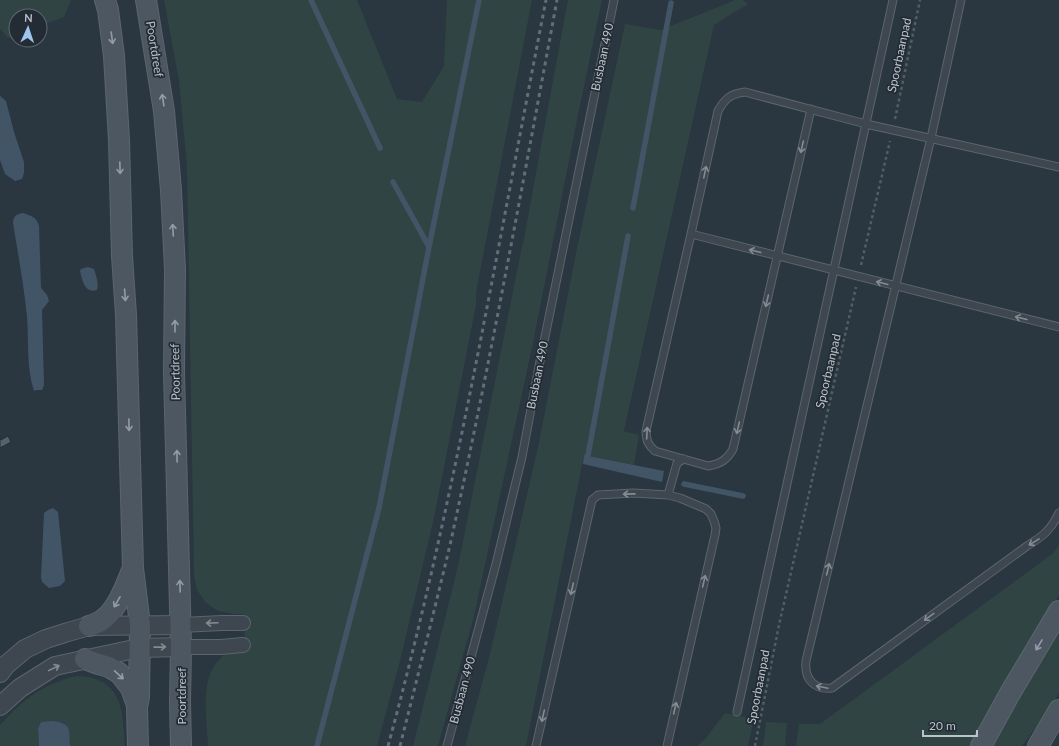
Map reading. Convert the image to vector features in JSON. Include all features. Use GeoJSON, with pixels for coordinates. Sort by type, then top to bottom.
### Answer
{"type":"FeatureCollection","features":[{"type":"Feature","properties":{"kind":"main road"},"geometry":{"type":"LineString","coordinates":[[105,0],[108,10],[114,56],[119,140],[122,256],[126,314],[133,568],[140,625],[139,697],[137,707],[138,746]]}},
{"type":"Feature","properties":{"kind":"main road","name":"Poortdreef"},"geometry":{"type":"LineString","coordinates":[[146,0],[164,111],[174,261],[174,372],[181,625],[181,746]]}},
{"type":"Feature","properties":{"kind":"main road"},"geometry":{"type":"LineString","coordinates":[[90,626],[101,621],[111,612],[118,602],[133,568]]}},
{"type":"Feature","properties":{"kind":"main road"},"geometry":{"type":"LineString","coordinates":[[981,746],[1009,695],[1059,611]]}},
{"type":"Feature","properties":{"kind":"main road"},"geometry":{"type":"LineString","coordinates":[[85,659],[109,667],[119,673],[131,688],[137,707]]}},
{"type":"Feature","properties":{"kind":"main road"},"geometry":{"type":"LineString","coordinates":[[1038,746],[1059,710]]}},
{"type":"Feature","properties":{"kind":"street"},"geometry":{"type":"LineString","coordinates":[[0,673],[6,665],[25,649],[46,639],[90,626],[243,623]]}},
{"type":"Feature","properties":{"kind":"street"},"geometry":{"type":"LineString","coordinates":[[0,706],[20,688],[55,666],[139,648],[221,647],[243,645]]}},
{"type":"Feature","properties":{"kind":"lane","name":"Busbaan 490"},"geometry":{"type":"LineString","coordinates":[[447,746],[496,564],[522,457],[540,361],[614,0]]}},
{"type":"Feature","properties":{"kind":"lane"},"geometry":{"type":"LineString","coordinates":[[737,712],[893,0]]}},
{"type":"Feature","properties":{"kind":"lane"},"geometry":{"type":"LineString","coordinates":[[961,0],[931,138],[806,661],[805,668],[809,680],[819,687],[826,689],[832,688],[1027,546],[1042,537],[1054,523],[1059,513]]}},
{"type":"Feature","properties":{"kind":"lane"},"geometry":{"type":"LineString","coordinates":[[811,109],[733,450],[723,462],[708,466],[655,451],[648,442],[646,431],[718,111],[722,103],[729,97],[737,93],[746,92],[811,109],[866,124],[1059,167]]}},
{"type":"Feature","properties":{"kind":"lane"},"geometry":{"type":"LineString","coordinates":[[691,234],[1059,327]]}},
{"type":"Feature","properties":{"kind":"lane"},"geometry":{"type":"LineString","coordinates":[[668,495],[677,463],[684,459]]}},
{"type":"Feature","properties":{"kind":"lane"},"geometry":{"type":"LineString","coordinates":[[536,746],[592,500],[598,495],[633,493],[668,495],[680,498],[706,509],[711,514],[716,528],[667,746]]}},
{"type":"Feature","properties":{"kind":"path","name":"Spoorbaanpad"},"geometry":{"type":"LineString","coordinates":[[755,746],[779,625],[893,130],[920,0]]}},
{"type":"Feature","properties":{"kind":"green space"},"geometry":{"type":"Polygon","coordinates":[[[0,0],[71,0],[64,17],[48,23],[48,8],[8,8],[8,38],[0,29],[0,0]]]}},
{"type":"Feature","properties":{"kind":"green space"},"geometry":{"type":"Polygon","coordinates":[[[164,0],[357,0],[397,99],[422,102],[444,66],[447,0],[532,0],[476,293],[476,305],[434,518],[400,661],[377,746],[208,746],[206,700],[209,677],[213,667],[222,657],[231,652],[245,648],[244,614],[218,611],[206,603],[197,590],[194,575],[187,167],[179,81],[164,0]]]}},
{"type":"Feature","properties":{"kind":"green space"},"geometry":{"type":"Polygon","coordinates":[[[568,0],[602,0],[533,343],[474,616],[438,746],[413,746],[458,566],[523,244],[568,0]]]}},
{"type":"Feature","properties":{"kind":"green space"},"geometry":{"type":"Polygon","coordinates":[[[735,0],[743,0],[748,4],[714,25],[624,431],[639,435],[634,465],[584,455],[526,746],[465,746],[490,654],[538,447],[577,248],[625,24],[661,30],[735,0]]]}},
{"type":"Feature","properties":{"kind":"green space"},"geometry":{"type":"Polygon","coordinates":[[[1059,545],[1059,595],[971,746],[796,746],[799,724],[820,724],[1052,554],[1059,545]]]}},
{"type":"Feature","properties":{"kind":"green space"},"geometry":{"type":"Polygon","coordinates":[[[1059,631],[1059,693],[1053,704],[1022,746],[992,746],[1059,631]]]}},
{"type":"Feature","properties":{"kind":"green space"},"geometry":{"type":"Polygon","coordinates":[[[77,676],[92,678],[103,682],[111,689],[121,708],[125,746],[70,746],[68,729],[62,722],[38,729],[39,746],[0,746],[0,725],[17,708],[44,688],[65,679],[77,676]]]}},
{"type":"Feature","properties":{"kind":"green space"},"geometry":{"type":"Polygon","coordinates":[[[725,713],[754,719],[748,746],[697,746],[705,739],[725,713]]]}},
{"type":"Feature","properties":{"kind":"green space"},"geometry":{"type":"Polygon","coordinates":[[[766,722],[787,723],[785,746],[763,746],[766,722]]]}},
{"type":"Feature","properties":{"kind":"water"},"geometry":{"type":"Polygon","coordinates":[[[0,96],[6,101],[24,162],[24,173],[22,179],[15,181],[5,174],[0,160],[0,96]]]}},
{"type":"Feature","properties":{"kind":"water"},"geometry":{"type":"Polygon","coordinates":[[[23,213],[35,218],[39,226],[41,288],[47,295],[49,301],[42,310],[44,385],[42,390],[34,391],[31,382],[29,364],[26,305],[13,223],[16,216],[23,213]]]}},
{"type":"Feature","properties":{"kind":"water"},"geometry":{"type":"Polygon","coordinates":[[[88,267],[94,269],[98,287],[97,290],[90,290],[83,282],[80,271],[81,269],[88,267]]]}},
{"type":"Feature","properties":{"kind":"water"},"geometry":{"type":"Polygon","coordinates":[[[584,455],[664,471],[662,482],[583,464],[584,455]]]}},
{"type":"Feature","properties":{"kind":"water"},"geometry":{"type":"Polygon","coordinates":[[[53,508],[58,512],[65,581],[60,586],[49,588],[42,582],[41,577],[44,513],[53,508]]]}},
{"type":"Feature","properties":{"kind":"water"},"geometry":{"type":"Polygon","coordinates":[[[53,721],[64,724],[68,728],[70,746],[39,746],[38,729],[41,722],[53,721]]]}},
{"type":"Feature","properties":{"kind":"building"},"geometry":{"type":"Polygon","coordinates":[[[8,436],[11,442],[0,448],[0,438],[1,440],[8,436]]]}},
{"type":"Feature","properties":{"kind":"waterway"},"geometry":{"type":"LineString","coordinates":[[311,0],[380,148]]}},
{"type":"Feature","properties":{"kind":"waterway"},"geometry":{"type":"LineString","coordinates":[[317,746],[379,508],[429,247],[479,0]]}},
{"type":"Feature","properties":{"kind":"waterway"},"geometry":{"type":"LineString","coordinates":[[633,208],[671,3]]}},
{"type":"Feature","properties":{"kind":"waterway"},"geometry":{"type":"LineString","coordinates":[[393,182],[429,247]]}},
{"type":"Feature","properties":{"kind":"waterway"},"geometry":{"type":"LineString","coordinates":[[589,462],[587,461],[628,236]]}},
{"type":"Feature","properties":{"kind":"waterway"},"geometry":{"type":"LineString","coordinates":[[684,484],[743,496]]}},
{"type":"Feature","properties":{"kind":"railway"},"geometry":{"type":"LineString","coordinates":[[388,746],[412,654],[455,468],[546,0]]}},
{"type":"Feature","properties":{"kind":"railway"},"geometry":{"type":"LineString","coordinates":[[400,746],[432,620],[465,477],[506,273],[557,0]]}}]}
